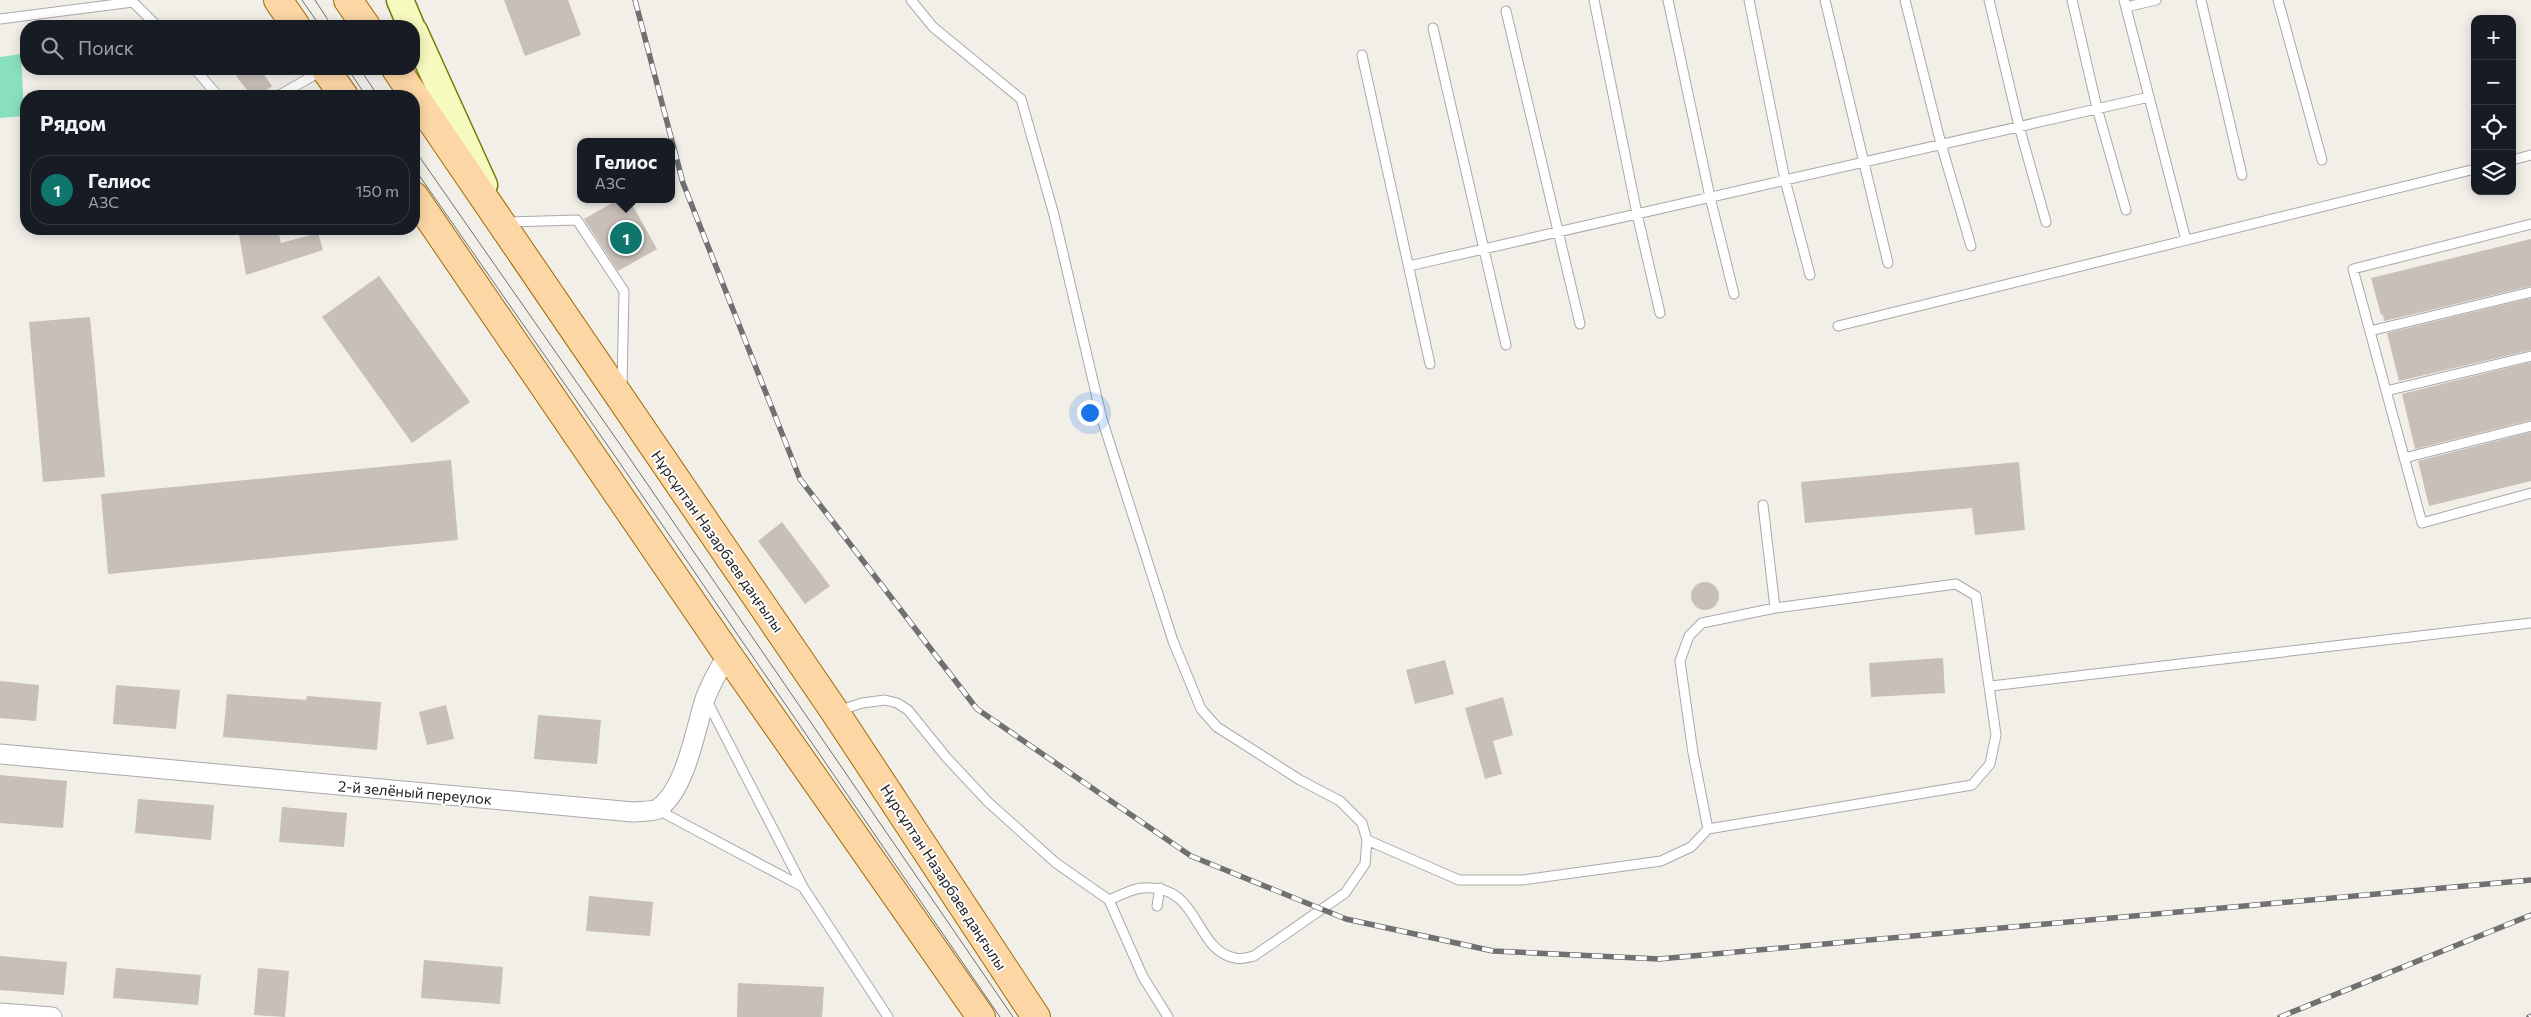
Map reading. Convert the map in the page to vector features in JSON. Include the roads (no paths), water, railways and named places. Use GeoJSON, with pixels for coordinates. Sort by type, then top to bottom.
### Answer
{"type":"FeatureCollection","features":[{"type":"Feature","properties":{"kind":"main road"},"geometry":{"type":"LineString","coordinates":[[278,0],[292,20]]}},
{"type":"Feature","properties":{"kind":"main road"},"geometry":{"type":"LineString","coordinates":[[348,0],[362,20]]}},
{"type":"Feature","properties":{"kind":"main road"},"geometry":{"type":"LineString","coordinates":[[400,0],[408,20]]}},
{"type":"Feature","properties":{"kind":"main road"},"geometry":{"type":"LineString","coordinates":[[420,44],[502,222]]}},
{"type":"Feature","properties":{"kind":"main road"},"geometry":{"type":"LineString","coordinates":[[329,75],[340,90]]}},
{"type":"Feature","properties":{"kind":"main road","name":"Нұрсұлтан Назарбаев даңғылы"},"geometry":{"type":"LineString","coordinates":[[400,75],[411,90]]}},
{"type":"Feature","properties":{"kind":"main road","name":"Нұрсұлтан Назарбаев даңғылы"},"geometry":{"type":"LineString","coordinates":[[420,104],[502,222],[622,402],[836,712],[1036,1017]]}},
{"type":"Feature","properties":{"kind":"main road"},"geometry":{"type":"LineString","coordinates":[[420,205],[728,654],[981,1017]]}},
{"type":"Feature","properties":{"kind":"street"},"geometry":{"type":"LineString","coordinates":[[658,810],[671,797],[679,783],[706,698],[728,654]]}},
{"type":"Feature","properties":{"kind":"street","name":"2-й зелёный переулок"},"geometry":{"type":"LineString","coordinates":[[0,754],[633,812],[658,810]]}},
{"type":"Feature","properties":{"kind":"street"},"geometry":{"type":"LineString","coordinates":[[0,1013],[52,1017]]}},
{"type":"Feature","properties":{"kind":"lane"},"geometry":{"type":"LineString","coordinates":[[911,0],[933,27],[1021,99],[1058,234],[1102,419],[1173,641],[1201,709],[1217,727],[1300,780],[1340,801],[1362,823],[1367,840],[1365,864],[1345,893],[1254,956],[1236,959],[1219,952],[1180,898],[1160,888],[1140,888],[1109,900]]}},
{"type":"Feature","properties":{"kind":"lane"},"geometry":{"type":"LineString","coordinates":[[1594,0],[1637,214],[1660,313]]}},
{"type":"Feature","properties":{"kind":"lane"},"geometry":{"type":"LineString","coordinates":[[1668,0],[1710,197],[1734,294]]}},
{"type":"Feature","properties":{"kind":"lane"},"geometry":{"type":"LineString","coordinates":[[1748,0],[1785,180],[1810,275]]}},
{"type":"Feature","properties":{"kind":"lane"},"geometry":{"type":"LineString","coordinates":[[1825,0],[1888,263]]}},
{"type":"Feature","properties":{"kind":"lane"},"geometry":{"type":"LineString","coordinates":[[1905,0],[1941,144],[1971,246]]}},
{"type":"Feature","properties":{"kind":"lane"},"geometry":{"type":"LineString","coordinates":[[1988,0],[2019,126],[2046,222]]}},
{"type":"Feature","properties":{"kind":"lane"},"geometry":{"type":"LineString","coordinates":[[2072,0],[2097,108],[2126,210]]}},
{"type":"Feature","properties":{"kind":"lane"},"geometry":{"type":"LineString","coordinates":[[2156,0],[2125,4],[2186,240]]}},
{"type":"Feature","properties":{"kind":"lane"},"geometry":{"type":"LineString","coordinates":[[2201,0],[2242,175]]}},
{"type":"Feature","properties":{"kind":"lane"},"geometry":{"type":"LineString","coordinates":[[2278,0],[2322,160]]}},
{"type":"Feature","properties":{"kind":"lane"},"geometry":{"type":"LineString","coordinates":[[0,19],[133,2],[151,20]]}},
{"type":"Feature","properties":{"kind":"lane"},"geometry":{"type":"LineString","coordinates":[[1506,11],[1580,324]]}},
{"type":"Feature","properties":{"kind":"lane"},"geometry":{"type":"LineString","coordinates":[[1433,28],[1482,249],[1506,345]]}},
{"type":"Feature","properties":{"kind":"lane"},"geometry":{"type":"LineString","coordinates":[[1362,55],[1430,364]]}},
{"type":"Feature","properties":{"kind":"lane"},"geometry":{"type":"LineString","coordinates":[[200,75],[213,90]]}},
{"type":"Feature","properties":{"kind":"lane"},"geometry":{"type":"LineString","coordinates":[[288,90],[315,75]]}},
{"type":"Feature","properties":{"kind":"lane"},"geometry":{"type":"LineString","coordinates":[[1409,266],[2149,97]]}},
{"type":"Feature","properties":{"kind":"lane"},"geometry":{"type":"LineString","coordinates":[[2516,159],[2531,156]]}},
{"type":"Feature","properties":{"kind":"lane"},"geometry":{"type":"LineString","coordinates":[[1838,326],[2471,170]]}},
{"type":"Feature","properties":{"kind":"lane"},"geometry":{"type":"LineString","coordinates":[[502,222],[577,220],[624,291],[622,402]]}},
{"type":"Feature","properties":{"kind":"lane"},"geometry":{"type":"LineString","coordinates":[[2531,224],[2353,269],[2422,523],[2531,493]]}},
{"type":"Feature","properties":{"kind":"lane"},"geometry":{"type":"LineString","coordinates":[[2370,331],[2531,292]]}},
{"type":"Feature","properties":{"kind":"lane"},"geometry":{"type":"LineString","coordinates":[[2386,391],[2531,356]]}},
{"type":"Feature","properties":{"kind":"lane"},"geometry":{"type":"LineString","coordinates":[[2404,458],[2531,426]]}},
{"type":"Feature","properties":{"kind":"lane"},"geometry":{"type":"LineString","coordinates":[[1762,505],[1775,608]]}},
{"type":"Feature","properties":{"kind":"lane"},"geometry":{"type":"LineString","coordinates":[[1367,840],[1459,880],[1522,880],[1661,861],[1691,847],[1708,829],[1972,786],[1990,764],[1996,735],[1991,686],[1976,596],[1956,584],[1775,608],[1702,623],[1690,636],[1680,662],[1693,753],[1708,829]]}},
{"type":"Feature","properties":{"kind":"lane"},"geometry":{"type":"LineString","coordinates":[[1991,686],[2531,623]]}},
{"type":"Feature","properties":{"kind":"lane"},"geometry":{"type":"LineString","coordinates":[[706,698],[803,887],[888,1017]]}},
{"type":"Feature","properties":{"kind":"lane"},"geometry":{"type":"LineString","coordinates":[[836,712],[862,703],[885,700],[897,703],[908,710],[946,757],[988,802],[1056,863],[1109,900],[1142,977],[1168,1017]]}},
{"type":"Feature","properties":{"kind":"lane"},"geometry":{"type":"LineString","coordinates":[[658,810],[803,887]]}},
{"type":"Feature","properties":{"kind":"lane"},"geometry":{"type":"LineString","coordinates":[[1157,906],[1160,888]]}},
{"type":"Feature","properties":{"kind":"tram line"},"geometry":{"type":"LineString","coordinates":[[302,0],[316,20]]}},
{"type":"Feature","properties":{"kind":"tram line"},"geometry":{"type":"LineString","coordinates":[[315,0],[328,20]]}},
{"type":"Feature","properties":{"kind":"tram line"},"geometry":{"type":"LineString","coordinates":[[352,75],[362,90]]}},
{"type":"Feature","properties":{"kind":"tram line"},"geometry":{"type":"LineString","coordinates":[[364,75],[374,90]]}},
{"type":"Feature","properties":{"kind":"tram line"},"geometry":{"type":"LineString","coordinates":[[420,158],[626,453],[1013,1017]]}},
{"type":"Feature","properties":{"kind":"tram line"},"geometry":{"type":"LineString","coordinates":[[420,177],[617,459],[1000,1017]]}},
{"type":"Feature","properties":{"kind":"railway"},"geometry":{"type":"LineString","coordinates":[[635,0],[671,138]]}},
{"type":"Feature","properties":{"kind":"railway"},"geometry":{"type":"LineString","coordinates":[[675,152],[683,183],[800,479],[977,709],[1191,856],[1346,919],[1493,951],[1659,959],[2531,880]]}},
{"type":"Feature","properties":{"kind":"railway"},"geometry":{"type":"LineString","coordinates":[[2280,1017],[2531,915]]}},
{"type":"Feature","properties":{"kind":"place","name":"Гелиос"},"geometry":{"type":"Point","coordinates":[626,238]}}]}
